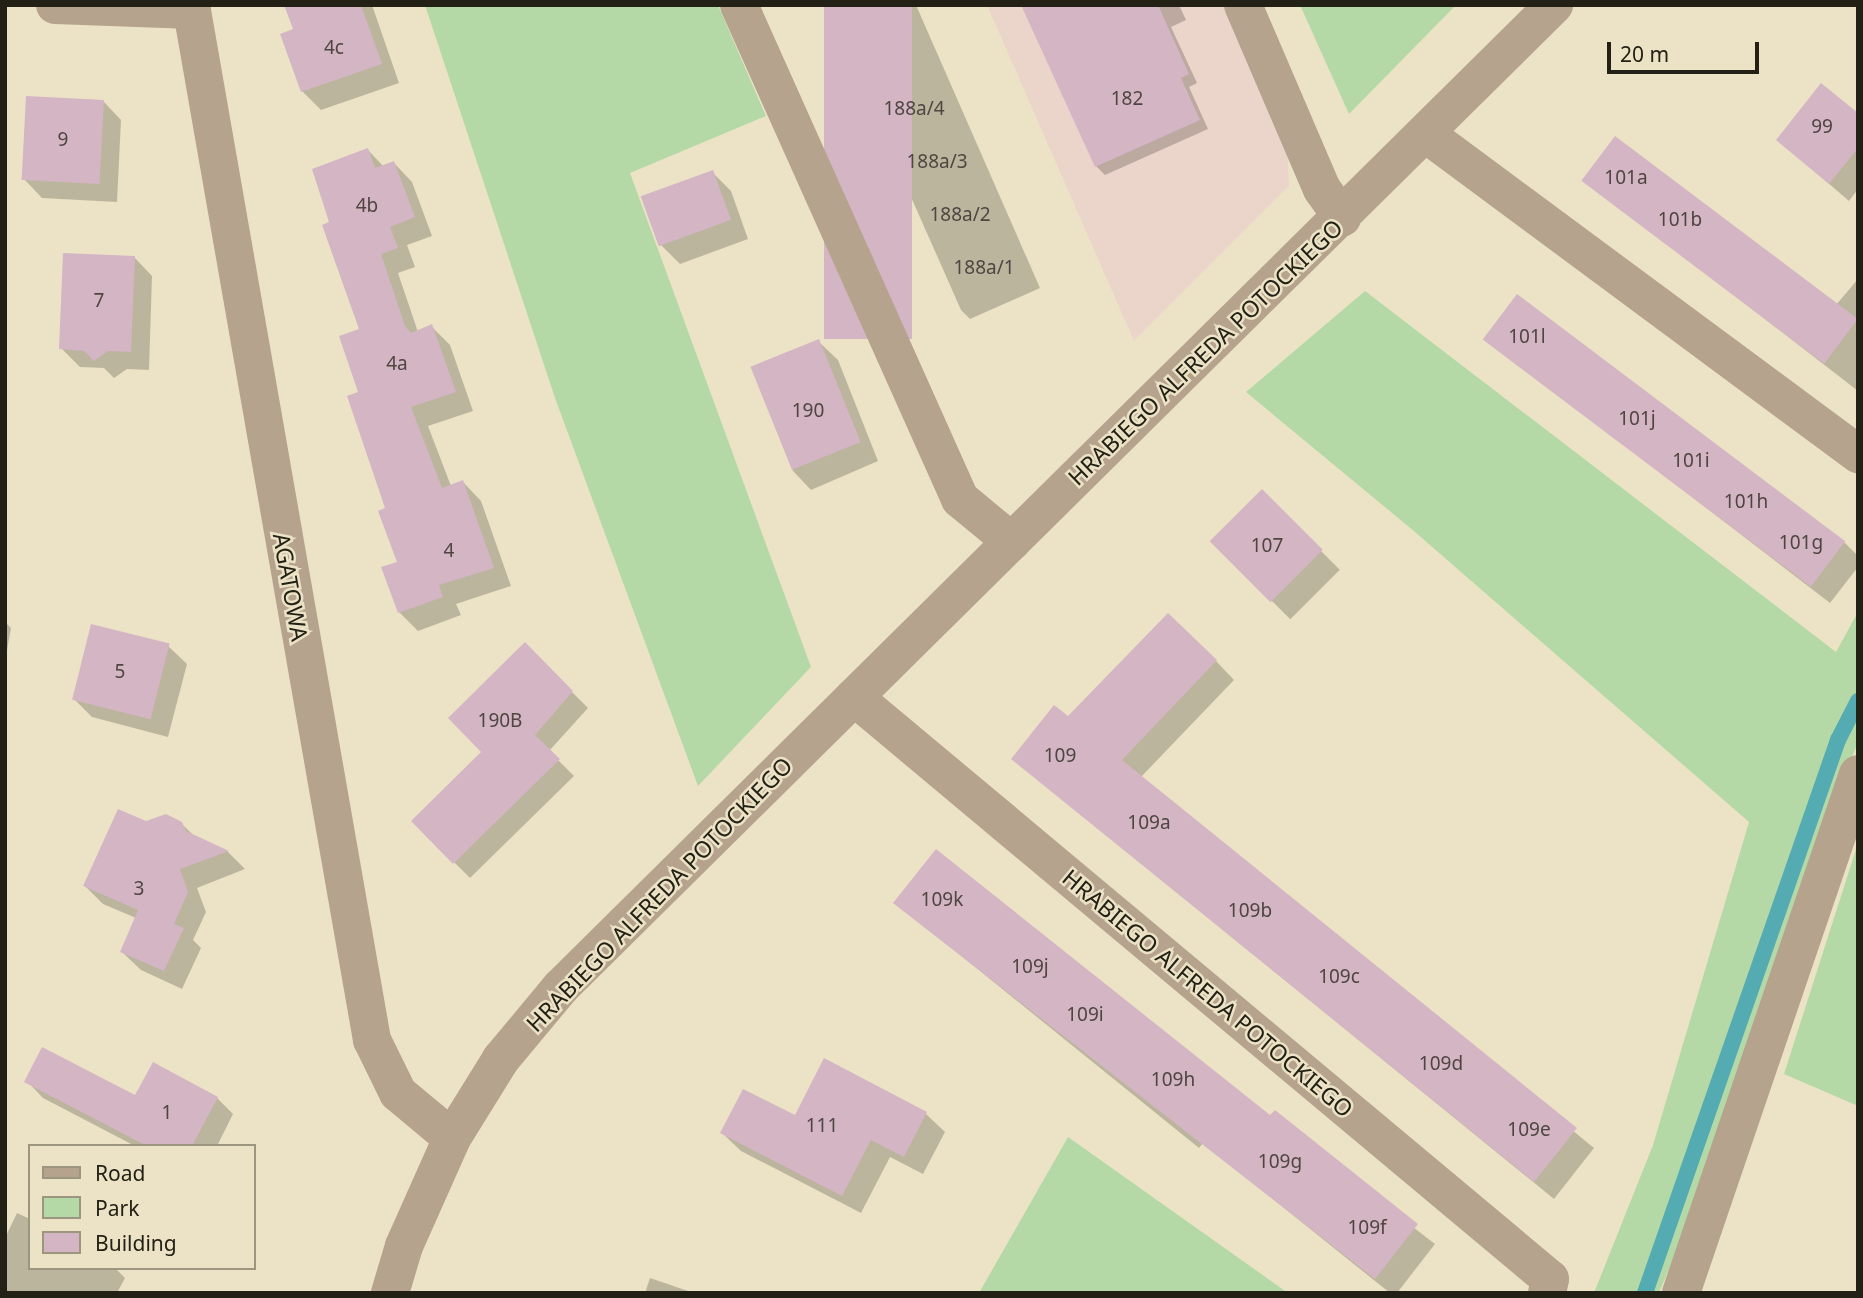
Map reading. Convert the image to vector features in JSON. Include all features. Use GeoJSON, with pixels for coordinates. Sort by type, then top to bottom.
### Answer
{"type":"FeatureCollection","features":[{"type":"Feature","properties":{"kind":"street"},"geometry":{"type":"LineString","coordinates":[[55,5],[191,8]]}},
{"type":"Feature","properties":{"kind":"street"},"geometry":{"type":"LineString","coordinates":[[739,5],[960,499],[1012,542]]}},
{"type":"Feature","properties":{"kind":"street"},"geometry":{"type":"LineString","coordinates":[[1243,5],[1322,189],[1342,218]]}},
{"type":"Feature","properties":{"kind":"street","name":"AGATOWA"},"geometry":{"type":"LineString","coordinates":[[191,8],[372,1040],[398,1093],[452,1138]]}},
{"type":"Feature","properties":{"kind":"street","name":"HRABIEGO ALFREDA POTOCKIEGO"},"geometry":{"type":"LineString","coordinates":[[390,1293],[408,1235],[452,1138],[501,1059],[561,988],[1342,218],[1544,9]]}},
{"type":"Feature","properties":{"kind":"street"},"geometry":{"type":"LineString","coordinates":[[1426,134],[1858,454]]}},
{"type":"Feature","properties":{"kind":"street","name":"HRABIEGO ALFREDA POTOCKIEGO"},"geometry":{"type":"LineString","coordinates":[[854,697],[1550,1279],[1547,1293]]}},
{"type":"Feature","properties":{"kind":"street"},"geometry":{"type":"LineString","coordinates":[[1681,1293],[1858,774]]}},
{"type":"Feature","properties":{"kind":"shaded area"},"geometry":{"type":"Polygon","coordinates":[[[987,5],[1225,5],[1287,149],[1289,186],[1134,341],[987,5]]]}},
{"type":"Feature","properties":{"kind":"green space"},"geometry":{"type":"Polygon","coordinates":[[[425,5],[718,5],[766,116],[630,173],[811,667],[698,786],[555,398],[425,5]]]}},
{"type":"Feature","properties":{"kind":"green space"},"geometry":{"type":"Polygon","coordinates":[[[1300,5],[1456,5],[1349,114],[1300,5]]]}},
{"type":"Feature","properties":{"kind":"green space"},"geometry":{"type":"Polygon","coordinates":[[[1365,291],[1836,652],[1858,612],[1858,743],[1837,790],[1716,1156],[1659,1293],[1594,1293],[1653,1145],[1749,822],[1415,532],[1246,392],[1365,291]]]}},
{"type":"Feature","properties":{"kind":"green space"},"geometry":{"type":"Polygon","coordinates":[[[1858,843],[1858,1106],[1784,1074],[1858,843]]]}},
{"type":"Feature","properties":{"kind":"green space"},"geometry":{"type":"Polygon","coordinates":[[[1068,1137],[1288,1293],[979,1293],[1068,1137]]]}},
{"type":"Feature","properties":{"kind":"building"},"geometry":{"type":"Polygon","coordinates":[[[284,5],[361,5],[382,64],[301,92],[280,34],[293,29],[284,5]]]}},
{"type":"Feature","properties":{"kind":"building"},"geometry":{"type":"Polygon","coordinates":[[[824,5],[912,5],[912,339],[824,339],[824,5]]]}},
{"type":"Feature","properties":{"kind":"building"},"geometry":{"type":"Polygon","coordinates":[[[1021,5],[1158,5],[1189,74],[1181,78],[1200,120],[1095,167],[1021,5]]]}},
{"type":"Feature","properties":{"kind":"building"},"geometry":{"type":"Polygon","coordinates":[[[1821,83],[1858,113],[1858,148],[1829,184],[1776,140],[1821,83]]]}},
{"type":"Feature","properties":{"kind":"building"},"geometry":{"type":"Polygon","coordinates":[[[26,96],[104,100],[99,184],[22,180],[26,96]]]}},
{"type":"Feature","properties":{"kind":"building"},"geometry":{"type":"Polygon","coordinates":[[[1615,136],[1858,319],[1824,364],[1581,181],[1615,136]]]}},
{"type":"Feature","properties":{"kind":"building"},"geometry":{"type":"Polygon","coordinates":[[[368,148],[375,168],[394,161],[415,217],[390,227],[398,248],[381,254],[405,326],[411,333],[432,324],[456,392],[411,407],[442,488],[463,480],[494,568],[439,585],[443,597],[398,613],[381,567],[397,562],[378,511],[385,508],[347,396],[358,392],[339,336],[359,329],[322,225],[329,222],[312,169],[368,148]]]}},
{"type":"Feature","properties":{"kind":"building"},"geometry":{"type":"Polygon","coordinates":[[[713,170],[731,220],[659,246],[641,196],[713,170]]]}},
{"type":"Feature","properties":{"kind":"building"},"geometry":{"type":"Polygon","coordinates":[[[63,253],[135,256],[131,352],[108,351],[94,361],[84,351],[59,349],[63,253]]]}},
{"type":"Feature","properties":{"kind":"building"},"geometry":{"type":"Polygon","coordinates":[[[1517,294],[1845,541],[1811,587],[1483,340],[1517,294]]]}},
{"type":"Feature","properties":{"kind":"building"},"geometry":{"type":"Polygon","coordinates":[[[819,339],[861,442],[792,470],[750,367],[819,339]]]}},
{"type":"Feature","properties":{"kind":"building"},"geometry":{"type":"Polygon","coordinates":[[[1262,489],[1323,550],[1270,602],[1210,541],[1262,489]]]}},
{"type":"Feature","properties":{"kind":"building"},"geometry":{"type":"Polygon","coordinates":[[[1168,613],[1217,660],[1122,760],[1577,1128],[1534,1182],[1011,759],[1054,705],[1068,716],[1168,613]]]}},
{"type":"Feature","properties":{"kind":"building"},"geometry":{"type":"Polygon","coordinates":[[[91,624],[170,644],[151,719],[72,700],[91,624]]]}},
{"type":"Feature","properties":{"kind":"building"},"geometry":{"type":"Polygon","coordinates":[[[525,642],[573,691],[535,735],[560,759],[453,864],[411,821],[481,752],[448,718],[525,642]]]}},
{"type":"Feature","properties":{"kind":"building"},"geometry":{"type":"Polygon","coordinates":[[[118,809],[146,821],[166,814],[182,822],[186,831],[229,851],[180,869],[188,892],[174,924],[184,928],[164,971],[120,952],[138,910],[83,886],[118,809]]]}},
{"type":"Feature","properties":{"kind":"building"},"geometry":{"type":"Polygon","coordinates":[[[936,849],[1270,1115],[1275,1110],[1418,1224],[1375,1279],[893,903],[936,849]]]}},
{"type":"Feature","properties":{"kind":"building"},"geometry":{"type":"Polygon","coordinates":[[[42,1047],[135,1095],[153,1062],[218,1097],[193,1144],[143,1144],[24,1082],[42,1047]]]}},
{"type":"Feature","properties":{"kind":"building"},"geometry":{"type":"Polygon","coordinates":[[[824,1058],[927,1112],[904,1157],[871,1140],[842,1196],[720,1133],[743,1089],[795,1115],[824,1058]]]}},
{"type":"Feature","properties":{"kind":"waterway"},"geometry":{"type":"LineString","coordinates":[[1645,1293],[1838,740],[1858,701]]}}]}
